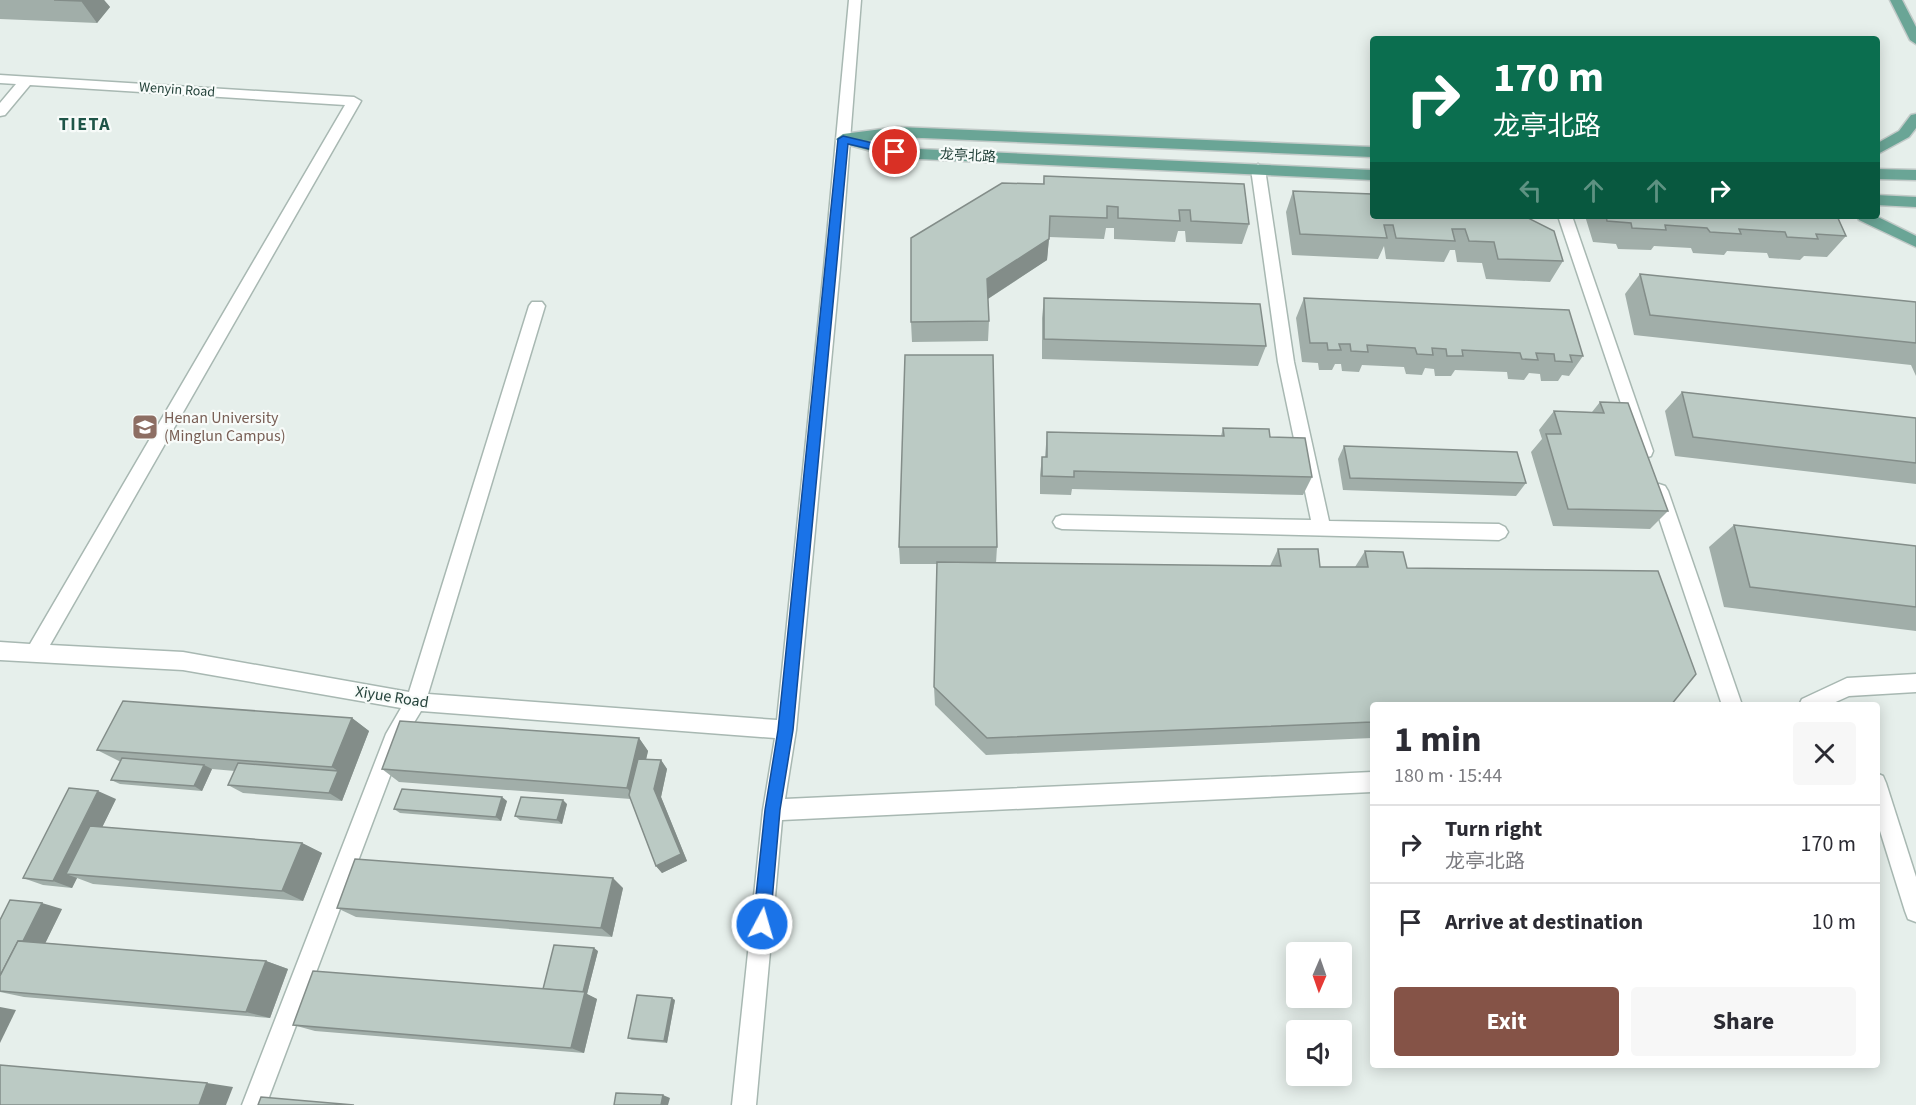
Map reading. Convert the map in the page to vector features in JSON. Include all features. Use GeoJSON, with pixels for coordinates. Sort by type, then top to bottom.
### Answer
{"type":"FeatureCollection","features":[{"type":"Feature","properties":{"kind":"main road"},"geometry":{"type":"LineString","coordinates":[[1896,0],[1916,40]]}},
{"type":"Feature","properties":{"kind":"main road"},"geometry":{"type":"LineString","coordinates":[[1880,149],[1904,134],[1916,118]]}},
{"type":"Feature","properties":{"kind":"main road","name":"龙亭北路"},"geometry":{"type":"LineString","coordinates":[[843,139],[898,132],[1370,152]]}},
{"type":"Feature","properties":{"kind":"main road","name":"龙亭北路"},"geometry":{"type":"LineString","coordinates":[[843,139],[897,153],[1370,175]]}},
{"type":"Feature","properties":{"kind":"main road"},"geometry":{"type":"LineString","coordinates":[[1880,174],[1916,175]]}},
{"type":"Feature","properties":{"kind":"main road"},"geometry":{"type":"LineString","coordinates":[[1880,200],[1916,202]]}},
{"type":"Feature","properties":{"kind":"main road"},"geometry":{"type":"LineString","coordinates":[[1870,219],[1916,242]]}},
{"type":"Feature","properties":{"kind":"street"},"geometry":{"type":"LineString","coordinates":[[744,1105],[773,810],[786,730],[855,0]]}},
{"type":"Feature","properties":{"kind":"street","name":"Wenyin Road"},"geometry":{"type":"LineString","coordinates":[[0,79],[354,101],[35,653]]}},
{"type":"Feature","properties":{"kind":"street"},"geometry":{"type":"LineString","coordinates":[[0,112],[26,81]]}},
{"type":"Feature","properties":{"kind":"street"},"geometry":{"type":"LineString","coordinates":[[1258,170],[1287,362],[1322,528]]}},
{"type":"Feature","properties":{"kind":"street"},"geometry":{"type":"LineString","coordinates":[[1566,219],[1731,702]]}},
{"type":"Feature","properties":{"kind":"street"},"geometry":{"type":"LineString","coordinates":[[254,1105],[396,734],[416,702],[537,306]]}},
{"type":"Feature","properties":{"kind":"street"},"geometry":{"type":"LineString","coordinates":[[1062,522],[1499,532]]}},
{"type":"Feature","properties":{"kind":"street","name":"Xiyue Road"},"geometry":{"type":"LineString","coordinates":[[0,651],[183,661],[416,702],[786,730]]}},
{"type":"Feature","properties":{"kind":"street"},"geometry":{"type":"LineString","coordinates":[[1822,702],[1916,683]]}},
{"type":"Feature","properties":{"kind":"street"},"geometry":{"type":"LineString","coordinates":[[773,810],[1370,782]]}},
{"type":"Feature","properties":{"kind":"street"},"geometry":{"type":"LineString","coordinates":[[1880,796],[1916,911]]}},
{"type":"Feature","properties":{"kind":"building"},"geometry":{"type":"Polygon","coordinates":[[[1044,176],[1244,184],[1249,224],[1191,221],[1190,210],[1179,210],[1180,221],[1118,218],[1118,207],[1107,206],[1107,218],[1050,216],[1049,239],[987,279],[989,321],[911,322],[911,238],[1002,183],[1044,184],[1044,176]]]}},
{"type":"Feature","properties":{"kind":"building"},"geometry":{"type":"Polygon","coordinates":[[[1293,191],[1370,194],[1370,219],[1530,219],[1554,231],[1563,261],[1498,259],[1494,242],[1469,241],[1465,229],[1452,229],[1455,241],[1396,238],[1393,225],[1384,225],[1387,238],[1300,234],[1293,191]]]}},
{"type":"Feature","properties":{"kind":"building"},"geometry":{"type":"Polygon","coordinates":[[[1607,219],[1838,219],[1846,236],[1816,234],[1818,239],[1787,237],[1785,232],[1739,229],[1741,234],[1710,232],[1707,228],[1665,225],[1666,230],[1632,228],[1631,223],[1607,221],[1607,219]]]}},
{"type":"Feature","properties":{"kind":"building"},"geometry":{"type":"Polygon","coordinates":[[[1640,274],[1916,302],[1916,343],[1650,315],[1640,274]]]}},
{"type":"Feature","properties":{"kind":"building"},"geometry":{"type":"Polygon","coordinates":[[[1044,298],[1260,304],[1266,346],[1044,339],[1044,298]]]}},
{"type":"Feature","properties":{"kind":"building"},"geometry":{"type":"Polygon","coordinates":[[[1304,298],[1569,310],[1583,356],[1570,355],[1572,362],[1555,361],[1554,354],[1536,353],[1538,360],[1522,359],[1520,353],[1462,350],[1463,356],[1447,356],[1446,349],[1432,348],[1433,355],[1417,354],[1415,348],[1367,345],[1368,352],[1351,351],[1350,344],[1339,344],[1341,350],[1328,350],[1327,343],[1310,343],[1304,298]]]}},
{"type":"Feature","properties":{"kind":"building"},"geometry":{"type":"Polygon","coordinates":[[[905,355],[993,355],[997,547],[899,547],[905,355]]]}},
{"type":"Feature","properties":{"kind":"building"},"geometry":{"type":"Polygon","coordinates":[[[1682,392],[1916,418],[1916,463],[1693,437],[1682,392]]]}},
{"type":"Feature","properties":{"kind":"building"},"geometry":{"type":"Polygon","coordinates":[[[1600,402],[1628,403],[1668,511],[1568,509],[1546,434],[1561,434],[1554,411],[1604,413],[1600,402]]]}},
{"type":"Feature","properties":{"kind":"building"},"geometry":{"type":"Polygon","coordinates":[[[1223,428],[1269,429],[1270,437],[1305,438],[1312,477],[1074,471],[1074,477],[1042,476],[1042,457],[1047,457],[1047,432],[1224,436],[1223,428]]]}},
{"type":"Feature","properties":{"kind":"building"},"geometry":{"type":"Polygon","coordinates":[[[1344,446],[1517,452],[1526,483],[1350,478],[1344,446]]]}},
{"type":"Feature","properties":{"kind":"building"},"geometry":{"type":"Polygon","coordinates":[[[1734,525],[1916,546],[1916,607],[1750,587],[1734,525]]]}},
{"type":"Feature","properties":{"kind":"building"},"geometry":{"type":"Polygon","coordinates":[[[1278,549],[1318,549],[1320,567],[1368,567],[1365,551],[1403,552],[1407,568],[1658,571],[1696,674],[1673,702],[1370,702],[1370,722],[987,738],[934,687],[937,562],[1281,566],[1278,549]]]}},
{"type":"Feature","properties":{"kind":"building"},"geometry":{"type":"Polygon","coordinates":[[[123,701],[352,718],[332,767],[97,750],[123,701]]]}},
{"type":"Feature","properties":{"kind":"building"},"geometry":{"type":"Polygon","coordinates":[[[400,721],[639,738],[627,788],[382,769],[400,721]]]}},
{"type":"Feature","properties":{"kind":"building"},"geometry":{"type":"Polygon","coordinates":[[[122,758],[204,765],[194,786],[111,780],[122,758]]]}},
{"type":"Feature","properties":{"kind":"building"},"geometry":{"type":"Polygon","coordinates":[[[638,759],[661,760],[654,789],[681,854],[656,866],[629,795],[638,759]]]}},
{"type":"Feature","properties":{"kind":"building"},"geometry":{"type":"Polygon","coordinates":[[[238,763],[338,771],[329,793],[228,785],[238,763]]]}},
{"type":"Feature","properties":{"kind":"building"},"geometry":{"type":"Polygon","coordinates":[[[69,788],[98,791],[53,881],[23,878],[69,788]]]}},
{"type":"Feature","properties":{"kind":"building"},"geometry":{"type":"Polygon","coordinates":[[[402,789],[502,797],[496,817],[394,809],[402,789]]]}},
{"type":"Feature","properties":{"kind":"building"},"geometry":{"type":"Polygon","coordinates":[[[521,797],[563,800],[557,820],[515,816],[521,797]]]}},
{"type":"Feature","properties":{"kind":"building"},"geometry":{"type":"Polygon","coordinates":[[[90,826],[302,843],[282,891],[66,874],[90,826]]]}},
{"type":"Feature","properties":{"kind":"building"},"geometry":{"type":"Polygon","coordinates":[[[355,859],[613,878],[601,928],[337,908],[355,859]]]}},
{"type":"Feature","properties":{"kind":"building"},"geometry":{"type":"Polygon","coordinates":[[[10,900],[42,903],[23,941],[18,941],[0,976],[0,920],[10,900]]]}},
{"type":"Feature","properties":{"kind":"building"},"geometry":{"type":"Polygon","coordinates":[[[18,941],[266,961],[246,1012],[0,991],[0,976],[18,941]]]}},
{"type":"Feature","properties":{"kind":"building"},"geometry":{"type":"Polygon","coordinates":[[[554,945],[594,948],[583,992],[543,989],[554,945]]]}},
{"type":"Feature","properties":{"kind":"building"},"geometry":{"type":"Polygon","coordinates":[[[313,971],[585,992],[571,1048],[293,1025],[313,971]]]}},
{"type":"Feature","properties":{"kind":"building"},"geometry":{"type":"Polygon","coordinates":[[[637,995],[672,998],[664,1041],[628,1038],[637,995]]]}},
{"type":"Feature","properties":{"kind":"building"},"geometry":{"type":"Polygon","coordinates":[[[0,1065],[207,1083],[199,1105],[0,1105],[0,1065]]]}},
{"type":"Feature","properties":{"kind":"building"},"geometry":{"type":"Polygon","coordinates":[[[616,1093],[663,1095],[661,1105],[614,1105],[616,1093]]]}},
{"type":"Feature","properties":{"kind":"building"},"geometry":{"type":"Polygon","coordinates":[[[261,1097],[354,1105],[258,1105],[261,1097]]]}},
{"type":"Feature","properties":{"kind":"place","name":"Henan University (Minglun Campus)"},"geometry":{"type":"Point","coordinates":[145,427]}},
{"type":"Feature","properties":{"kind":"district","name":"TIETA"},"geometry":{"type":"Point","coordinates":[85,124]}},
{"type":"Feature","properties":{"kind":"route"},"geometry":{"type":"LineString","coordinates":[[762,924],[773,810],[786,730],[843,139],[895,152]]}}]}
